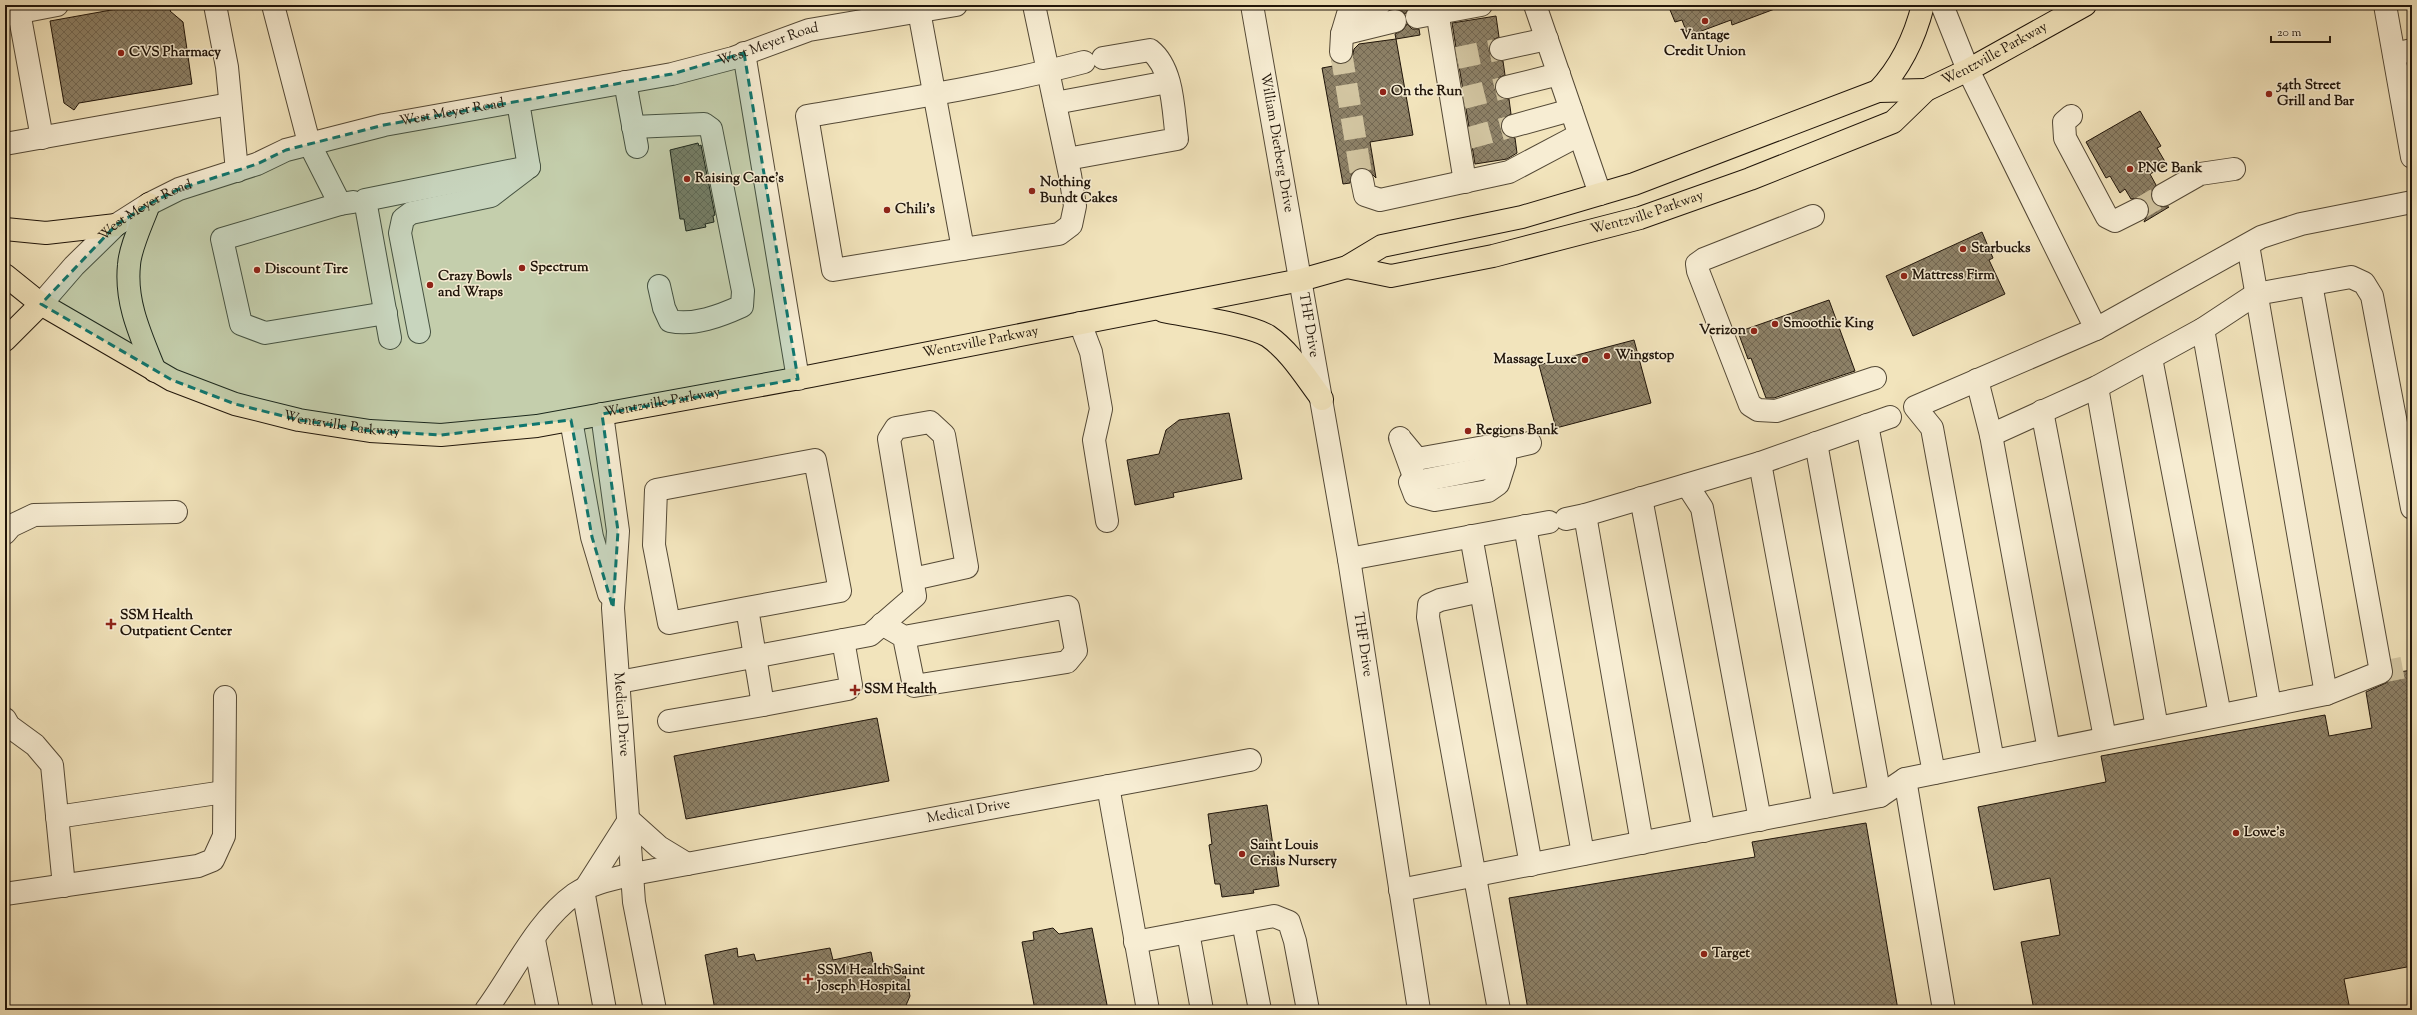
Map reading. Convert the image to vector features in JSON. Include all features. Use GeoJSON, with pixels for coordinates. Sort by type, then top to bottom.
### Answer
{"type":"FeatureCollection","features":[{"type":"Feature","properties":{"kind":"main road"},"geometry":{"type":"LineString","coordinates":[[1878,91],[1890,78],[1908,49],[1923,5]]}},
{"type":"Feature","properties":{"kind":"main road","name":"Wentzville Parkway"},"geometry":{"type":"LineString","coordinates":[[1347,267],[1391,276],[1493,256],[1640,218],[1750,179],[1892,122],[1926,90],[1968,70],[2085,5]]}},
{"type":"Feature","properties":{"kind":"main road","name":"Wentzville Parkway"},"geometry":{"type":"LineString","coordinates":[[5,275],[41,304],[155,371],[172,380],[235,404],[299,420],[370,431],[441,435],[537,426],[798,379],[1301,280],[1347,267],[1382,246],[1522,217],[1634,184],[1878,91],[1926,90]]}},
{"type":"Feature","properties":{"kind":"main road"},"geometry":{"type":"LineString","coordinates":[[149,204],[129,264],[129,291],[134,321],[155,371]]}},
{"type":"Feature","properties":{"kind":"main road"},"geometry":{"type":"LineString","coordinates":[[5,229],[46,233],[116,225]]}},
{"type":"Feature","properties":{"kind":"main road","name":"West Meyer Road"},"geometry":{"type":"LineString","coordinates":[[5,340],[41,304]]}},
{"type":"Feature","properties":{"kind":"main road"},"geometry":{"type":"LineString","coordinates":[[1154,309],[1238,326],[1267,336],[1291,359],[1322,399]]}},
{"type":"Feature","properties":{"kind":"street"},"geometry":{"type":"LineString","coordinates":[[215,5],[227,67],[237,171]]}},
{"type":"Feature","properties":{"kind":"street"},"geometry":{"type":"LineString","coordinates":[[273,5],[309,143],[340,204]]}},
{"type":"Feature","properties":{"kind":"street","name":"West Meyer Road"},"geometry":{"type":"LineString","coordinates":[[41,304],[74,266],[116,225],[149,204],[179,189],[265,161],[286,150],[384,125],[672,74],[744,53],[809,30],[956,5]]}},
{"type":"Feature","properties":{"kind":"street"},"geometry":{"type":"LineString","coordinates":[[1034,5],[1049,71],[1067,159],[1075,206],[1071,226],[1059,234],[834,270],[807,116],[934,94],[1049,71],[1093,60],[1150,50],[1160,58],[1168,82],[1178,138],[1067,159]]}},
{"type":"Feature","properties":{"kind":"street","name":"William Dierberg Drive"},"geometry":{"type":"LineString","coordinates":[[1252,5],[1301,280]]}},
{"type":"Feature","properties":{"kind":"street"},"geometry":{"type":"LineString","coordinates":[[1379,5],[1348,14],[1341,43],[1395,21]]}},
{"type":"Feature","properties":{"kind":"street"},"geometry":{"type":"LineString","coordinates":[[1465,182],[1464,139],[1451,59],[1430,12],[1481,5]]}},
{"type":"Feature","properties":{"kind":"street"},"geometry":{"type":"LineString","coordinates":[[1535,5],[1600,194]]}},
{"type":"Feature","properties":{"kind":"street"},"geometry":{"type":"LineString","coordinates":[[1942,5],[1968,70],[2096,329]]}},
{"type":"Feature","properties":{"kind":"street"},"geometry":{"type":"LineString","coordinates":[[2386,5],[2403,52],[2412,157]]}},
{"type":"Feature","properties":{"kind":"street"},"geometry":{"type":"LineString","coordinates":[[42,138],[12,14],[50,7]]}},
{"type":"Feature","properties":{"kind":"street"},"geometry":{"type":"LineString","coordinates":[[918,11],[963,249]]}},
{"type":"Feature","properties":{"kind":"street"},"geometry":{"type":"LineString","coordinates":[[1501,49],[1547,39]]}},
{"type":"Feature","properties":{"kind":"street"},"geometry":{"type":"LineString","coordinates":[[744,53],[798,379]]}},
{"type":"Feature","properties":{"kind":"street"},"geometry":{"type":"LineString","coordinates":[[1507,87],[1559,74]]}},
{"type":"Feature","properties":{"kind":"street"},"geometry":{"type":"LineString","coordinates":[[625,82],[635,137],[704,124],[711,129],[743,291],[742,306],[727,312],[684,324],[670,321],[664,308],[659,286]]}},
{"type":"Feature","properties":{"kind":"street"},"geometry":{"type":"LineString","coordinates":[[1055,103],[1168,82]]}},
{"type":"Feature","properties":{"kind":"street"},"geometry":{"type":"LineString","coordinates":[[518,102],[529,166]]}},
{"type":"Feature","properties":{"kind":"street"},"geometry":{"type":"LineString","coordinates":[[5,144],[230,104]]}},
{"type":"Feature","properties":{"kind":"street"},"geometry":{"type":"LineString","coordinates":[[1513,126],[1571,110]]}},
{"type":"Feature","properties":{"kind":"street"},"geometry":{"type":"LineString","coordinates":[[2071,116],[2064,122],[2065,138],[2107,217],[2114,220],[2137,210]]}},
{"type":"Feature","properties":{"kind":"street"},"geometry":{"type":"LineString","coordinates":[[1362,180],[1365,195],[1380,200],[1509,172],[1579,135]]}},
{"type":"Feature","properties":{"kind":"street"},"geometry":{"type":"LineString","coordinates":[[386,313],[265,333],[241,324],[222,239],[340,204],[529,166]]}},
{"type":"Feature","properties":{"kind":"street"},"geometry":{"type":"LineString","coordinates":[[419,332],[400,233],[403,219],[411,213],[491,196],[529,166]]}},
{"type":"Feature","properties":{"kind":"street"},"geometry":{"type":"LineString","coordinates":[[2163,195],[2200,174],[2234,170]]}},
{"type":"Feature","properties":{"kind":"street"},"geometry":{"type":"LineString","coordinates":[[365,200],[390,338]]}},
{"type":"Feature","properties":{"kind":"street"},"geometry":{"type":"LineString","coordinates":[[1993,761],[1932,428],[1915,407],[2096,329],[2261,237],[2300,224],[2412,202]]}},
{"type":"Feature","properties":{"kind":"street"},"geometry":{"type":"LineString","coordinates":[[1813,216],[1704,259],[1697,264],[1698,271],[1750,405],[1758,410],[1776,411],[1875,378]]}},
{"type":"Feature","properties":{"kind":"street"},"geometry":{"type":"LineString","coordinates":[[2248,245],[2326,694]]}},
{"type":"Feature","properties":{"kind":"street"},"geometry":{"type":"LineString","coordinates":[[1991,435],[2097,387],[2203,329],[2256,294],[2351,277],[2364,283],[2372,296],[2412,508]]}},
{"type":"Feature","properties":{"kind":"street","name":"THF Drive"},"geometry":{"type":"LineString","coordinates":[[1301,280],[1349,559],[1420,1010]]}},
{"type":"Feature","properties":{"kind":"street"},"geometry":{"type":"LineString","coordinates":[[1400,890],[1880,796],[1905,779],[2326,694],[2381,672],[2311,284]]}},
{"type":"Feature","properties":{"kind":"street"},"geometry":{"type":"LineString","coordinates":[[1080,323],[1091,352],[1101,409],[1094,440],[1107,521]]}},
{"type":"Feature","properties":{"kind":"street"},"geometry":{"type":"LineString","coordinates":[[2203,329],[2270,705]]}},
{"type":"Feature","properties":{"kind":"street"},"geometry":{"type":"LineString","coordinates":[[2151,358],[2220,716]]}},
{"type":"Feature","properties":{"kind":"street"},"geometry":{"type":"LineString","coordinates":[[1977,380],[1991,435],[2050,750]]}},
{"type":"Feature","properties":{"kind":"street"},"geometry":{"type":"LineString","coordinates":[[2097,387],[2157,728]]}},
{"type":"Feature","properties":{"kind":"street"},"geometry":{"type":"LineString","coordinates":[[2042,411],[2105,738]]}},
{"type":"Feature","properties":{"kind":"street","name":"Medical Drive"},"geometry":{"type":"LineString","coordinates":[[602,414],[618,531],[613,608],[634,902],[655,1010]]}},
{"type":"Feature","properties":{"kind":"street"},"geometry":{"type":"LineString","coordinates":[[1349,559],[1567,519],[1760,463],[1890,417]]}},
{"type":"Feature","properties":{"kind":"street","name":"Medical Drive"},"geometry":{"type":"LineString","coordinates":[[571,420],[592,537],[613,608]]}},
{"type":"Feature","properties":{"kind":"street"},"geometry":{"type":"LineString","coordinates":[[619,682],[870,635],[915,596],[889,439],[896,428],[930,422],[944,435],[967,567],[913,579]]}},
{"type":"Feature","properties":{"kind":"street"},"geometry":{"type":"LineString","coordinates":[[1867,425],[1934,773]]}},
{"type":"Feature","properties":{"kind":"street"},"geometry":{"type":"LineString","coordinates":[[1400,438],[1422,450],[1488,438],[1505,449],[1530,443]]}},
{"type":"Feature","properties":{"kind":"street"},"geometry":{"type":"LineString","coordinates":[[1400,438],[1416,482],[1501,465],[1505,449]]}},
{"type":"Feature","properties":{"kind":"street"},"geometry":{"type":"LineString","coordinates":[[1400,438],[1410,482],[1421,491],[1501,476],[1505,462],[1505,449]]}},
{"type":"Feature","properties":{"kind":"street"},"geometry":{"type":"LineString","coordinates":[[1816,443],[1880,796]]}},
{"type":"Feature","properties":{"kind":"street"},"geometry":{"type":"LineString","coordinates":[[815,460],[840,592],[747,608],[669,622],[654,545],[656,490],[815,460]]}},
{"type":"Feature","properties":{"kind":"street"},"geometry":{"type":"LineString","coordinates":[[1760,463],[1824,807]]}},
{"type":"Feature","properties":{"kind":"street"},"geometry":{"type":"LineString","coordinates":[[1687,485],[1702,508],[1760,820]]}},
{"type":"Feature","properties":{"kind":"street"},"geometry":{"type":"LineString","coordinates":[[1641,498],[1704,831]]}},
{"type":"Feature","properties":{"kind":"street"},"geometry":{"type":"LineString","coordinates":[[5,533],[11,526],[34,515],[176,512]]}},
{"type":"Feature","properties":{"kind":"street"},"geometry":{"type":"LineString","coordinates":[[1567,519],[1642,843]]}},
{"type":"Feature","properties":{"kind":"street"},"geometry":{"type":"LineString","coordinates":[[1525,526],[1583,854]]}},
{"type":"Feature","properties":{"kind":"street"},"geometry":{"type":"LineString","coordinates":[[1471,536],[1531,864]]}},
{"type":"Feature","properties":{"kind":"street"},"geometry":{"type":"LineString","coordinates":[[1481,591],[1440,600],[1429,605],[1428,617],[1499,1010]]}},
{"type":"Feature","properties":{"kind":"street"},"geometry":{"type":"LineString","coordinates":[[882,624],[904,637],[1068,607],[1076,652],[1066,662],[914,686],[904,637]]}},
{"type":"Feature","properties":{"kind":"street"},"geometry":{"type":"LineString","coordinates":[[747,608],[763,704]]}},
{"type":"Feature","properties":{"kind":"street"},"geometry":{"type":"LineString","coordinates":[[669,721],[848,688],[851,685],[843,640]]}},
{"type":"Feature","properties":{"kind":"street"},"geometry":{"type":"LineString","coordinates":[[5,908],[16,893],[198,866],[213,860],[224,836],[225,697]]}},
{"type":"Feature","properties":{"kind":"street"},"geometry":{"type":"LineString","coordinates":[[5,720],[9,726],[36,745],[52,765],[64,886]]}},
{"type":"Feature","properties":{"kind":"street","name":"Medical Drive"},"geometry":{"type":"LineString","coordinates":[[488,1009],[534,940],[558,910],[584,890],[632,874],[1250,760]]}},
{"type":"Feature","properties":{"kind":"street"},"geometry":{"type":"LineString","coordinates":[[1905,779],[1944,1010]]}},
{"type":"Feature","properties":{"kind":"street"},"geometry":{"type":"LineString","coordinates":[[1108,786],[1148,1010]]}},
{"type":"Feature","properties":{"kind":"street"},"geometry":{"type":"LineString","coordinates":[[57,817],[224,792]]}},
{"type":"Feature","properties":{"kind":"street"},"geometry":{"type":"LineString","coordinates":[[629,820],[659,847],[687,864]]}},
{"type":"Feature","properties":{"kind":"street","name":"Medical Drive"},"geometry":{"type":"LineString","coordinates":[[584,890],[629,820]]}},
{"type":"Feature","properties":{"kind":"street"},"geometry":{"type":"LineString","coordinates":[[5,883],[16,893]]}},
{"type":"Feature","properties":{"kind":"street"},"geometry":{"type":"LineString","coordinates":[[584,890],[605,1010]]}},
{"type":"Feature","properties":{"kind":"street"},"geometry":{"type":"LineString","coordinates":[[1135,942],[1274,916],[1289,922],[1295,941],[1308,1010]]}},
{"type":"Feature","properties":{"kind":"street"},"geometry":{"type":"LineString","coordinates":[[1243,922],[1260,1010]]}},
{"type":"Feature","properties":{"kind":"street"},"geometry":{"type":"LineString","coordinates":[[1188,932],[1202,1010]]}},
{"type":"Feature","properties":{"kind":"street"},"geometry":{"type":"LineString","coordinates":[[534,940],[548,1010]]}},
{"type":"Feature","properties":{"kind":"highlighted area"},"geometry":{"type":"Polygon","coordinates":[[[744,53],[798,379],[602,414],[618,531],[613,608],[592,537],[571,420],[441,435],[370,431],[299,420],[235,404],[172,380],[41,304],[116,225],[149,204],[179,189],[257,164],[286,150],[384,125],[672,74],[744,53]]]}},
{"type":"Feature","properties":{"kind":"building","name":"CVS Pharmacy"},"geometry":{"type":"Polygon","coordinates":[[[139,5],[174,5],[170,11],[183,22],[192,84],[79,103],[74,110],[64,103],[50,21],[139,5]]]}},
{"type":"Feature","properties":{"kind":"building"},"geometry":{"type":"Polygon","coordinates":[[[1414,5],[1409,8],[1405,14],[1399,9],[1391,9],[1414,5]]]}},
{"type":"Feature","properties":{"kind":"building","name":"Vantage Credit Union"},"geometry":{"type":"Polygon","coordinates":[[[1668,5],[1780,5],[1780,7],[1732,25],[1731,20],[1688,36],[1682,20],[1675,22],[1668,5]]]}},
{"type":"Feature","properties":{"kind":"building"},"geometry":{"type":"Polygon","coordinates":[[[1496,16],[1499,37],[1492,40],[1489,51],[1492,58],[1503,61],[1505,75],[1498,78],[1495,90],[1498,96],[1509,99],[1511,114],[1504,118],[1501,129],[1505,135],[1515,138],[1517,153],[1507,159],[1475,164],[1452,23],[1496,16]]]}},
{"type":"Feature","properties":{"kind":"building"},"geometry":{"type":"Polygon","coordinates":[[[1407,24],[1412,29],[1419,29],[1420,35],[1396,39],[1395,34],[1403,30],[1407,24]]]}},
{"type":"Feature","properties":{"kind":"building"},"geometry":{"type":"Polygon","coordinates":[[[1396,39],[1413,135],[1370,142],[1376,178],[1366,168],[1360,168],[1353,171],[1350,183],[1343,184],[1322,68],[1333,66],[1332,60],[1340,64],[1347,63],[1352,58],[1354,49],[1359,44],[1396,39]]]}},
{"type":"Feature","properties":{"kind":"building","name":"PNC Bank"},"geometry":{"type":"Polygon","coordinates":[[[2140,111],[2161,146],[2157,148],[2167,165],[2150,174],[2156,185],[2151,195],[2152,201],[2157,206],[2169,207],[2144,222],[2149,211],[2148,204],[2138,198],[2131,199],[2125,189],[2120,193],[2110,176],[2106,178],[2086,142],[2140,111]]]}},
{"type":"Feature","properties":{"kind":"building","name":"Raising Cane's"},"geometry":{"type":"Polygon","coordinates":[[[698,143],[699,146],[701,145],[715,215],[713,216],[714,222],[705,224],[706,227],[686,231],[684,219],[680,219],[670,150],[698,143]]]}},
{"type":"Feature","properties":{"kind":"building"},"geometry":{"type":"Polygon","coordinates":[[[1982,232],[1993,258],[1989,260],[2005,294],[1913,336],[1886,276],[1982,232]]]}},
{"type":"Feature","properties":{"kind":"building"},"geometry":{"type":"Polygon","coordinates":[[[1829,300],[1855,371],[1774,398],[1766,398],[1751,358],[1748,359],[1738,332],[1829,300]]]}},
{"type":"Feature","properties":{"kind":"building"},"geometry":{"type":"Polygon","coordinates":[[[1634,340],[1651,403],[1556,428],[1539,365],[1634,340]]]}},
{"type":"Feature","properties":{"kind":"building"},"geometry":{"type":"Polygon","coordinates":[[[1229,413],[1242,479],[1173,493],[1174,497],[1135,505],[1127,460],[1159,454],[1166,430],[1179,420],[1229,413]]]}},
{"type":"Feature","properties":{"kind":"building","name":"Lowe's"},"geometry":{"type":"Polygon","coordinates":[[[2412,670],[2412,966],[2344,979],[2350,1010],[2034,1010],[2021,942],[2060,935],[2050,878],[1994,890],[1978,807],[2106,782],[2101,756],[2325,715],[2329,736],[2372,728],[2366,692],[2386,683],[2390,680],[2393,673],[2412,670]]]}},
{"type":"Feature","properties":{"kind":"building"},"geometry":{"type":"Polygon","coordinates":[[[877,718],[889,781],[686,819],[674,756],[877,718]]]}},
{"type":"Feature","properties":{"kind":"building","name":"Saint Louis Crisis Nursery"},"geometry":{"type":"Polygon","coordinates":[[[1267,805],[1279,886],[1253,890],[1254,893],[1222,897],[1220,884],[1215,884],[1209,845],[1212,844],[1208,814],[1267,805]]]}},
{"type":"Feature","properties":{"kind":"building","name":"Target"},"geometry":{"type":"Polygon","coordinates":[[[1866,823],[1898,1010],[1528,1010],[1509,898],[1755,857],[1752,842],[1866,823]]]}},
{"type":"Feature","properties":{"kind":"building"},"geometry":{"type":"Polygon","coordinates":[[[1053,928],[1059,934],[1092,928],[1108,1010],[1035,1010],[1022,942],[1034,940],[1033,932],[1053,928]]]}},
{"type":"Feature","properties":{"kind":"building","name":"SSM Health Saint Joseph Hospital"},"geometry":{"type":"Polygon","coordinates":[[[737,948],[738,957],[754,954],[756,961],[830,948],[833,960],[871,952],[874,967],[885,965],[897,969],[905,975],[910,996],[904,1010],[715,1010],[705,955],[737,948]]]}},
{"type":"Feature","properties":{"kind":"tunnel"},"geometry":{"type":"LineString","coordinates":[[1457,58],[1501,49]]}},
{"type":"Feature","properties":{"kind":"tunnel"},"geometry":{"type":"LineString","coordinates":[[1341,52],[1362,180]]}},
{"type":"Feature","properties":{"kind":"tunnel"},"geometry":{"type":"LineString","coordinates":[[1463,98],[1507,87]]}},
{"type":"Feature","properties":{"kind":"tunnel"},"geometry":{"type":"LineString","coordinates":[[1469,138],[1513,126]]}},
{"type":"Feature","properties":{"kind":"tunnel"},"geometry":{"type":"LineString","coordinates":[[2137,210],[2163,195]]}},
{"type":"Feature","properties":{"kind":"tunnel"},"geometry":{"type":"LineString","coordinates":[[2381,672],[2412,666]]}},
{"type":"Feature","properties":{"kind":"place","name":"Vantage Credit Union"},"geometry":{"type":"Point","coordinates":[1705,21]}},
{"type":"Feature","properties":{"kind":"place","name":"CVS Pharmacy"},"geometry":{"type":"Point","coordinates":[121,53]}},
{"type":"Feature","properties":{"kind":"place","name":"On the Run"},"geometry":{"type":"Point","coordinates":[1383,92]}},
{"type":"Feature","properties":{"kind":"place","name":"54th Street Grill and Bar"},"geometry":{"type":"Point","coordinates":[2269,94]}},
{"type":"Feature","properties":{"kind":"place","name":"PNC Bank"},"geometry":{"type":"Point","coordinates":[2130,169]}},
{"type":"Feature","properties":{"kind":"place","name":"Raising Cane's"},"geometry":{"type":"Point","coordinates":[687,179]}},
{"type":"Feature","properties":{"kind":"place","name":"Nothing Bundt Cakes"},"geometry":{"type":"Point","coordinates":[1032,191]}},
{"type":"Feature","properties":{"kind":"place","name":"Chili's"},"geometry":{"type":"Point","coordinates":[887,210]}},
{"type":"Feature","properties":{"kind":"place","name":"Starbucks"},"geometry":{"type":"Point","coordinates":[1963,249]}},
{"type":"Feature","properties":{"kind":"place","name":"Spectrum"},"geometry":{"type":"Point","coordinates":[522,268]}},
{"type":"Feature","properties":{"kind":"place","name":"Discount Tire"},"geometry":{"type":"Point","coordinates":[257,270]}},
{"type":"Feature","properties":{"kind":"place","name":"Mattress Firm"},"geometry":{"type":"Point","coordinates":[1904,276]}},
{"type":"Feature","properties":{"kind":"place","name":"Crazy Bowls and Wraps"},"geometry":{"type":"Point","coordinates":[430,285]}},
{"type":"Feature","properties":{"kind":"place","name":"Smoothie King"},"geometry":{"type":"Point","coordinates":[1775,324]}},
{"type":"Feature","properties":{"kind":"place","name":"Verizon"},"geometry":{"type":"Point","coordinates":[1754,331]}},
{"type":"Feature","properties":{"kind":"place","name":"Wingstop"},"geometry":{"type":"Point","coordinates":[1607,356]}},
{"type":"Feature","properties":{"kind":"place","name":"Massage Luxe"},"geometry":{"type":"Point","coordinates":[1585,360]}},
{"type":"Feature","properties":{"kind":"place","name":"Regions Bank"},"geometry":{"type":"Point","coordinates":[1468,431]}},
{"type":"Feature","properties":{"kind":"place","name":"SSM Health Outpatient Center"},"geometry":{"type":"Point","coordinates":[111,624]}},
{"type":"Feature","properties":{"kind":"place","name":"SSM Health"},"geometry":{"type":"Point","coordinates":[855,690]}},
{"type":"Feature","properties":{"kind":"place","name":"Lowe's"},"geometry":{"type":"Point","coordinates":[2236,833]}},
{"type":"Feature","properties":{"kind":"place","name":"Saint Louis Crisis Nursery"},"geometry":{"type":"Point","coordinates":[1242,854]}},
{"type":"Feature","properties":{"kind":"place","name":"Target"},"geometry":{"type":"Point","coordinates":[1704,954]}},
{"type":"Feature","properties":{"kind":"place","name":"SSM Health Saint Joseph Hospital"},"geometry":{"type":"Point","coordinates":[808,979]}}]}
